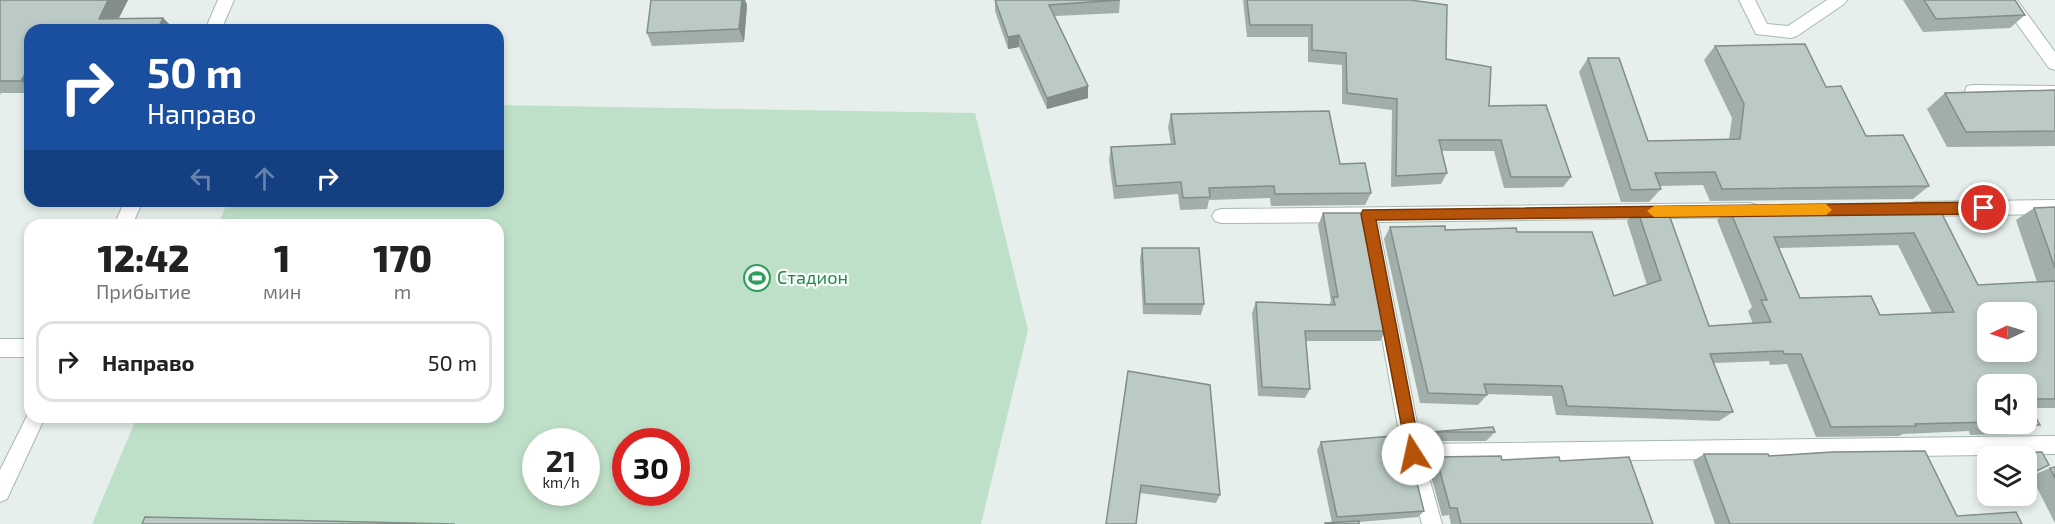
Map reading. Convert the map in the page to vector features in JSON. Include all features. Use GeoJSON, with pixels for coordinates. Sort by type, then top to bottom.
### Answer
{"type":"FeatureCollection","features":[{"type":"Feature","properties":{"kind":"street"},"geometry":{"type":"LineString","coordinates":[[216,24],[226,0]]}},
{"type":"Feature","properties":{"kind":"street"},"geometry":{"type":"LineString","coordinates":[[1747,0],[1762,30],[1791,32],[1839,0]]}},
{"type":"Feature","properties":{"kind":"street"},"geometry":{"type":"LineString","coordinates":[[2008,0],[2055,64]]}},
{"type":"Feature","properties":{"kind":"street"},"geometry":{"type":"LineString","coordinates":[[1973,92],[2055,92]]}},
{"type":"Feature","properties":{"kind":"street"},"geometry":{"type":"LineString","coordinates":[[1901,209],[2055,207]]}},
{"type":"Feature","properties":{"kind":"street"},"geometry":{"type":"LineString","coordinates":[[1221,216],[1771,210]]}},
{"type":"Feature","properties":{"kind":"street"},"geometry":{"type":"LineString","coordinates":[[1368,214],[1413,454],[1432,524]]}},
{"type":"Feature","properties":{"kind":"street"},"geometry":{"type":"LineString","coordinates":[[0,348],[24,348]]}},
{"type":"Feature","properties":{"kind":"street"},"geometry":{"type":"LineString","coordinates":[[1,486],[32,423]]}},
{"type":"Feature","properties":{"kind":"street"},"geometry":{"type":"LineString","coordinates":[[1413,454],[2055,444]]}},
{"type":"Feature","properties":{"kind":"green space","name":"Стадион"},"geometry":{"type":"Polygon","coordinates":[[[504,105],[975,113],[1028,330],[981,524],[92,524],[134,423],[504,423],[504,219],[220,219],[226,207],[504,207],[504,105]]]}},
{"type":"Feature","properties":{"kind":"building"},"geometry":{"type":"Polygon","coordinates":[[[0,0],[108,0],[99,19],[163,18],[160,24],[24,24],[24,76],[21,81],[0,81],[0,0]]]}},
{"type":"Feature","properties":{"kind":"building"},"geometry":{"type":"Polygon","coordinates":[[[651,0],[742,0],[739,29],[647,33],[651,0]]]}},
{"type":"Feature","properties":{"kind":"building"},"geometry":{"type":"Polygon","coordinates":[[[995,0],[1120,0],[1049,5],[1088,86],[1047,98],[1019,35],[1008,37],[995,0]]]}},
{"type":"Feature","properties":{"kind":"building"},"geometry":{"type":"Polygon","coordinates":[[[1247,0],[1410,0],[1447,5],[1446,59],[1491,67],[1489,106],[1546,105],[1571,177],[1511,177],[1501,140],[1439,140],[1447,173],[1396,176],[1397,99],[1347,93],[1346,53],[1312,50],[1312,25],[1250,25],[1247,0]]]}},
{"type":"Feature","properties":{"kind":"building"},"geometry":{"type":"Polygon","coordinates":[[[1924,0],[2015,0],[2025,15],[1936,19],[1924,0]]]}},
{"type":"Feature","properties":{"kind":"building"},"geometry":{"type":"Polygon","coordinates":[[[1805,44],[1826,87],[1841,86],[1866,136],[1903,135],[1929,186],[1722,189],[1715,172],[1655,173],[1661,189],[1631,190],[1588,58],[1619,58],[1648,141],[1740,139],[1744,104],[1715,46],[1805,44]]]}},
{"type":"Feature","properties":{"kind":"building"},"geometry":{"type":"Polygon","coordinates":[[[2055,90],[2055,131],[1966,132],[1945,93],[2055,90]]]}},
{"type":"Feature","properties":{"kind":"building"},"geometry":{"type":"Polygon","coordinates":[[[1329,111],[1340,164],[1365,163],[1371,193],[1275,194],[1274,186],[1209,188],[1210,197],[1183,198],[1181,182],[1116,186],[1111,147],[1175,144],[1171,114],[1329,111]]]}},
{"type":"Feature","properties":{"kind":"building"},"geometry":{"type":"Polygon","coordinates":[[[1938,206],[1978,285],[2055,281],[2055,399],[2037,399],[2037,374],[1977,374],[1977,422],[1831,427],[1801,354],[1784,354],[1783,351],[1710,354],[1733,412],[1567,406],[1562,386],[1484,384],[1487,395],[1428,393],[1390,227],[1445,226],[1445,230],[1516,228],[1517,232],[1592,232],[1614,296],[1661,280],[1637,209],[1667,209],[1709,326],[1771,322],[1761,300],[1767,300],[1729,208],[1938,206]],[[1914,233],[1774,237],[1800,298],[1871,296],[1880,315],[1954,312],[1914,233]]]}},
{"type":"Feature","properties":{"kind":"building"},"geometry":{"type":"Polygon","coordinates":[[[2055,207],[2055,268],[2034,208],[2055,207]]]}},
{"type":"Feature","properties":{"kind":"building"},"geometry":{"type":"Polygon","coordinates":[[[1323,213],[1365,213],[1386,331],[1305,331],[1310,389],[1262,387],[1256,302],[1335,305],[1333,297],[1338,297],[1323,213]]]}},
{"type":"Feature","properties":{"kind":"building"},"geometry":{"type":"Polygon","coordinates":[[[1142,248],[1199,248],[1204,304],[1145,304],[1142,248]]]}},
{"type":"Feature","properties":{"kind":"building"},"geometry":{"type":"Polygon","coordinates":[[[1128,371],[1210,385],[1220,495],[1141,485],[1136,524],[1106,524],[1128,371]]]}},
{"type":"Feature","properties":{"kind":"building"},"geometry":{"type":"Polygon","coordinates":[[[1493,427],[1495,432],[1430,432],[1493,427]]]}},
{"type":"Feature","properties":{"kind":"building"},"geometry":{"type":"Polygon","coordinates":[[[1405,435],[1424,511],[1337,517],[1321,442],[1405,435]]]}},
{"type":"Feature","properties":{"kind":"building"},"geometry":{"type":"Polygon","coordinates":[[[1925,451],[1957,516],[2016,512],[2022,524],[1730,524],[1704,454],[1768,454],[1769,456],[1832,452],[1925,451]]]}},
{"type":"Feature","properties":{"kind":"building"},"geometry":{"type":"Polygon","coordinates":[[[2037,452],[2042,452],[2049,465],[2037,471],[2037,452]]]}},
{"type":"Feature","properties":{"kind":"building"},"geometry":{"type":"Polygon","coordinates":[[[1501,456],[1502,460],[1559,457],[1560,461],[1629,457],[1653,524],[1461,524],[1457,508],[1450,508],[1436,457],[1501,456]]]}},
{"type":"Feature","properties":{"kind":"building"},"geometry":{"type":"Polygon","coordinates":[[[2055,467],[2055,478],[2050,468],[2055,467]]]}},
{"type":"Feature","properties":{"kind":"building"},"geometry":{"type":"Polygon","coordinates":[[[145,517],[455,524],[142,524],[145,517]]]}},
{"type":"Feature","properties":{"kind":"building"},"geometry":{"type":"Polygon","coordinates":[[[1359,521],[1359,524],[1325,524],[1325,523],[1359,521]]]}},
{"type":"Feature","properties":{"kind":"slow traffic"},"geometry":{"type":"LineString","coordinates":[[1654,211],[1826,210]]}},
{"type":"Feature","properties":{"kind":"place","name":"Стадион"},"geometry":{"type":"Point","coordinates":[757,278]}},
{"type":"Feature","properties":{"kind":"route"},"geometry":{"type":"LineString","coordinates":[[1413,454],[1368,214],[1984,208]]}}]}
